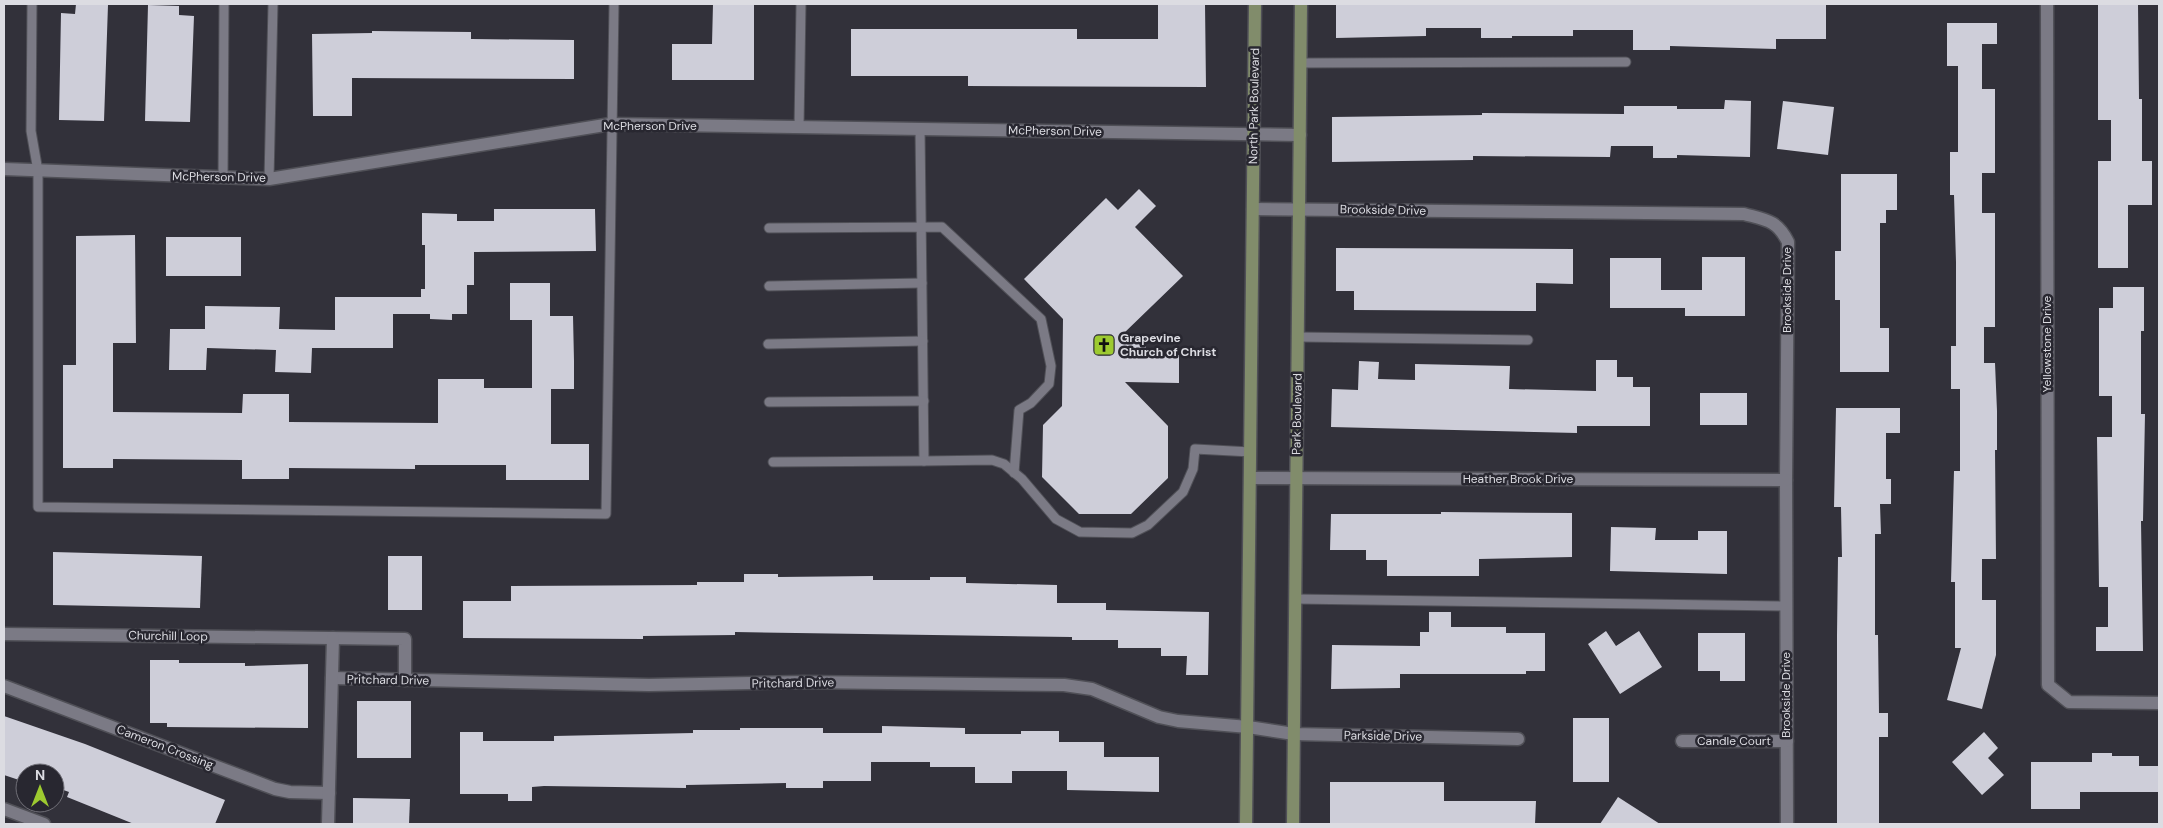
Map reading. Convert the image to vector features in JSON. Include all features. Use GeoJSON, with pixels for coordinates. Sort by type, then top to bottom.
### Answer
{"type":"FeatureCollection","features":[{"type":"Feature","properties":{"kind":"main road","name":"North Park Boulevard"},"geometry":{"type":"LineString","coordinates":[[1254,209],[1256,4]]}},
{"type":"Feature","properties":{"kind":"main road","name":"Park Boulevard"},"geometry":{"type":"LineString","coordinates":[[1293,824],[1301,4]]}},
{"type":"Feature","properties":{"kind":"main road"},"geometry":{"type":"LineString","coordinates":[[1246,824],[1254,209]]}},
{"type":"Feature","properties":{"kind":"street","name":"Yellowstone Drive"},"geometry":{"type":"LineString","coordinates":[[2047,4],[2048,685],[2069,702],[2159,703]]}},
{"type":"Feature","properties":{"kind":"street","name":"McPherson Drive"},"geometry":{"type":"LineString","coordinates":[[4,170],[269,179],[611,124],[1300,135]]}},
{"type":"Feature","properties":{"kind":"street","name":"Brookside Drive"},"geometry":{"type":"LineString","coordinates":[[1254,209],[1744,214],[1772,222],[1781,228],[1788,242],[1786,480],[1788,824]]}},
{"type":"Feature","properties":{"kind":"street","name":"Heather Brook Drive"},"geometry":{"type":"LineString","coordinates":[[1251,478],[1786,480]]}},
{"type":"Feature","properties":{"kind":"street","name":"Churchill Loop"},"geometry":{"type":"LineString","coordinates":[[4,634],[405,639],[405,680]]}},
{"type":"Feature","properties":{"kind":"street"},"geometry":{"type":"LineString","coordinates":[[328,824],[333,638]]}},
{"type":"Feature","properties":{"kind":"street","name":"Pritchard Drive"},"geometry":{"type":"LineString","coordinates":[[332,678],[649,685],[803,682],[1064,685],[1092,689],[1159,716],[1178,721],[1248,727]]}},
{"type":"Feature","properties":{"kind":"street","name":"Cameron Crossing"},"geometry":{"type":"LineString","coordinates":[[4,686],[275,790],[329,793]]}},
{"type":"Feature","properties":{"kind":"street","name":"Parkside Drive"},"geometry":{"type":"LineString","coordinates":[[1248,727],[1294,734],[1518,739]]}},
{"type":"Feature","properties":{"kind":"street","name":"Candle Court"},"geometry":{"type":"LineString","coordinates":[[1682,741],[1787,741]]}},
{"type":"Feature","properties":{"kind":"street"},"geometry":{"type":"LineString","coordinates":[[4,809],[44,824]]}},
{"type":"Feature","properties":{"kind":"lane"},"geometry":{"type":"LineString","coordinates":[[32,4],[31,131],[38,171],[38,507],[606,514],[614,4]]}},
{"type":"Feature","properties":{"kind":"lane"},"geometry":{"type":"LineString","coordinates":[[223,178],[224,4]]}},
{"type":"Feature","properties":{"kind":"lane"},"geometry":{"type":"LineString","coordinates":[[269,179],[273,4]]}},
{"type":"Feature","properties":{"kind":"lane"},"geometry":{"type":"LineString","coordinates":[[800,127],[802,4]]}},
{"type":"Feature","properties":{"kind":"lane"},"geometry":{"type":"LineString","coordinates":[[1301,63],[1626,62]]}},
{"type":"Feature","properties":{"kind":"lane"},"geometry":{"type":"LineString","coordinates":[[920,129],[924,461]]}},
{"type":"Feature","properties":{"kind":"lane"},"geometry":{"type":"LineString","coordinates":[[770,228],[942,227],[1042,319],[1051,366],[1049,384],[1032,403],[1020,410],[1014,473]]}},
{"type":"Feature","properties":{"kind":"lane"},"geometry":{"type":"LineString","coordinates":[[769,286],[922,283]]}},
{"type":"Feature","properties":{"kind":"lane"},"geometry":{"type":"LineString","coordinates":[[1298,337],[1528,340]]}},
{"type":"Feature","properties":{"kind":"lane"},"geometry":{"type":"LineString","coordinates":[[768,344],[923,341]]}},
{"type":"Feature","properties":{"kind":"lane"},"geometry":{"type":"LineString","coordinates":[[769,402],[924,401]]}},
{"type":"Feature","properties":{"kind":"lane"},"geometry":{"type":"LineString","coordinates":[[773,462],[992,460],[1004,464],[1014,473],[1056,519],[1080,532],[1132,533],[1148,525],[1183,492],[1193,469],[1195,449],[1251,452]]}},
{"type":"Feature","properties":{"kind":"lane"},"geometry":{"type":"LineString","coordinates":[[1295,599],[1786,606]]}},
{"type":"Feature","properties":{"kind":"building"},"geometry":{"type":"Polygon","coordinates":[[[76,4],[108,5],[104,121],[59,120],[61,13],[75,14],[76,4]]]}},
{"type":"Feature","properties":{"kind":"building"},"geometry":{"type":"Polygon","coordinates":[[[713,4],[754,4],[754,80],[672,80],[672,44],[712,44],[713,4]]]}},
{"type":"Feature","properties":{"kind":"building"},"geometry":{"type":"Polygon","coordinates":[[[1158,4],[1205,4],[1206,87],[968,86],[968,76],[851,76],[851,29],[1077,29],[1077,39],[1158,39],[1158,4]]]}},
{"type":"Feature","properties":{"kind":"building"},"geometry":{"type":"Polygon","coordinates":[[[1336,4],[1826,4],[1826,39],[1776,39],[1776,49],[1670,46],[1670,50],[1633,50],[1633,30],[1573,30],[1573,36],[1481,38],[1481,28],[1426,28],[1426,36],[1336,38],[1336,4]]]}},
{"type":"Feature","properties":{"kind":"building"},"geometry":{"type":"Polygon","coordinates":[[[2098,4],[2138,4],[2139,99],[2142,99],[2142,161],[2152,161],[2152,205],[2128,205],[2128,268],[2098,268],[2098,161],[2111,161],[2111,120],[2098,120],[2098,4]]]}},
{"type":"Feature","properties":{"kind":"building"},"geometry":{"type":"Polygon","coordinates":[[[148,5],[179,6],[179,15],[194,16],[190,122],[145,121],[148,5]]]}},
{"type":"Feature","properties":{"kind":"building"},"geometry":{"type":"Polygon","coordinates":[[[1947,23],[1997,23],[1997,44],[1982,44],[1982,89],[1995,89],[1995,173],[1982,173],[1982,213],[1995,213],[1995,327],[1984,327],[1984,363],[1995,363],[1997,450],[1995,450],[1996,559],[1982,559],[1982,600],[1996,600],[1996,655],[1982,709],[1947,700],[1961,648],[1955,648],[1955,582],[1951,582],[1954,471],[1960,471],[1960,389],[1951,389],[1951,346],[1956,346],[1956,262],[1954,195],[1950,195],[1950,152],[1958,152],[1958,66],[1947,66],[1947,23]]]}},
{"type":"Feature","properties":{"kind":"building"},"geometry":{"type":"Polygon","coordinates":[[[372,31],[471,32],[471,39],[574,40],[574,79],[352,78],[352,116],[313,116],[312,34],[372,33],[372,31]]]}},
{"type":"Feature","properties":{"kind":"building"},"geometry":{"type":"Polygon","coordinates":[[[1725,100],[1751,101],[1750,157],[1677,155],[1677,158],[1653,158],[1653,146],[1611,146],[1610,157],[1473,156],[1473,160],[1332,162],[1332,117],[1482,115],[1482,113],[1624,114],[1624,106],[1677,106],[1677,109],[1724,109],[1725,100]]]}},
{"type":"Feature","properties":{"kind":"building"},"geometry":{"type":"Polygon","coordinates":[[[1783,101],[1834,107],[1828,155],[1777,149],[1783,101]]]}},
{"type":"Feature","properties":{"kind":"building"},"geometry":{"type":"Polygon","coordinates":[[[1841,174],[1897,174],[1897,210],[1886,210],[1886,223],[1880,223],[1880,328],[1889,328],[1889,372],[1840,372],[1840,300],[1835,300],[1835,251],[1841,251],[1841,174]]]}},
{"type":"Feature","properties":{"kind":"building","name":"Grapevine Church of Christ"},"geometry":{"type":"Polygon","coordinates":[[[1139,189],[1156,206],[1135,227],[1183,276],[1122,335],[1146,335],[1146,354],[1179,355],[1179,383],[1125,382],[1168,426],[1168,478],[1131,514],[1079,514],[1042,477],[1043,425],[1062,406],[1063,319],[1024,279],[1106,198],[1118,210],[1139,189]]]}},
{"type":"Feature","properties":{"kind":"building"},"geometry":{"type":"Polygon","coordinates":[[[494,209],[595,209],[596,251],[474,252],[474,285],[467,285],[467,314],[452,314],[452,320],[430,319],[430,314],[393,314],[393,348],[312,348],[311,373],[275,372],[276,350],[207,348],[206,370],[169,370],[170,329],[205,329],[205,306],[280,307],[279,329],[335,330],[335,297],[421,297],[421,289],[425,289],[425,245],[422,245],[422,213],[457,214],[457,221],[494,221],[494,209]]]}},
{"type":"Feature","properties":{"kind":"building"},"geometry":{"type":"Polygon","coordinates":[[[135,235],[136,343],[113,343],[113,412],[242,413],[243,394],[289,394],[289,422],[438,423],[438,379],[484,379],[484,388],[532,388],[532,320],[510,320],[510,283],[550,283],[550,316],[573,316],[574,361],[574,389],[551,389],[551,444],[589,444],[589,480],[506,480],[506,465],[415,465],[415,469],[289,468],[289,479],[242,479],[242,460],[113,459],[113,468],[63,468],[63,365],[76,365],[76,236],[135,235]]]}},
{"type":"Feature","properties":{"kind":"building"},"geometry":{"type":"Polygon","coordinates":[[[166,237],[241,237],[241,276],[166,276],[166,237]]]}},
{"type":"Feature","properties":{"kind":"building"},"geometry":{"type":"Polygon","coordinates":[[[1336,248],[1573,249],[1573,284],[1536,283],[1536,311],[1354,310],[1354,291],[1336,291],[1336,248]]]}},
{"type":"Feature","properties":{"kind":"building"},"geometry":{"type":"Polygon","coordinates":[[[1702,257],[1745,257],[1745,316],[1685,316],[1685,308],[1610,308],[1610,258],[1661,258],[1661,290],[1702,290],[1702,257]]]}},
{"type":"Feature","properties":{"kind":"building"},"geometry":{"type":"Polygon","coordinates":[[[2113,287],[2144,287],[2144,331],[2141,331],[2141,414],[2145,414],[2143,521],[2141,521],[2143,651],[2096,651],[2096,627],[2108,627],[2108,587],[2099,587],[2097,437],[2112,437],[2112,396],[2099,396],[2099,308],[2113,308],[2113,287]]]}},
{"type":"Feature","properties":{"kind":"building"},"geometry":{"type":"Polygon","coordinates":[[[1596,360],[1617,360],[1617,377],[1633,377],[1633,387],[1650,387],[1650,426],[1577,426],[1577,433],[1331,427],[1332,389],[1358,390],[1359,361],[1379,362],[1378,379],[1415,380],[1415,364],[1510,366],[1509,389],[1596,391],[1596,360]]]}},
{"type":"Feature","properties":{"kind":"building"},"geometry":{"type":"Polygon","coordinates":[[[1700,393],[1747,393],[1747,425],[1700,425],[1700,393]]]}},
{"type":"Feature","properties":{"kind":"building"},"geometry":{"type":"Polygon","coordinates":[[[1836,408],[1900,408],[1900,433],[1886,433],[1886,479],[1891,479],[1891,504],[1880,504],[1881,534],[1875,534],[1875,635],[1878,635],[1879,713],[1888,713],[1888,737],[1879,737],[1879,824],[1837,824],[1838,557],[1842,557],[1841,507],[1834,507],[1836,408]]]}},
{"type":"Feature","properties":{"kind":"building"},"geometry":{"type":"Polygon","coordinates":[[[1441,512],[1572,513],[1572,557],[1479,559],[1479,576],[1387,576],[1387,560],[1366,560],[1366,550],[1330,550],[1331,514],[1441,514],[1441,512]]]}},
{"type":"Feature","properties":{"kind":"building"},"geometry":{"type":"Polygon","coordinates":[[[1611,527],[1656,528],[1655,540],[1698,540],[1698,531],[1727,531],[1727,574],[1610,571],[1611,527]]]}},
{"type":"Feature","properties":{"kind":"building"},"geometry":{"type":"Polygon","coordinates":[[[53,552],[202,556],[200,608],[53,605],[53,552]]]}},
{"type":"Feature","properties":{"kind":"building"},"geometry":{"type":"Polygon","coordinates":[[[388,556],[422,556],[422,610],[388,610],[388,556]]]}},
{"type":"Feature","properties":{"kind":"building"},"geometry":{"type":"Polygon","coordinates":[[[744,574],[778,574],[778,577],[873,576],[873,580],[930,580],[930,577],[966,577],[966,583],[1057,585],[1057,603],[1106,603],[1106,610],[1209,612],[1208,675],[1186,675],[1187,656],[1161,656],[1161,648],[1118,648],[1118,640],[1072,640],[1072,637],[735,632],[735,635],[643,636],[643,639],[463,638],[463,601],[511,601],[511,586],[697,585],[697,582],[744,582],[744,574]]]}},
{"type":"Feature","properties":{"kind":"building"},"geometry":{"type":"Polygon","coordinates":[[[1429,612],[1451,612],[1451,627],[1506,627],[1506,633],[1545,633],[1545,671],[1526,671],[1526,674],[1400,674],[1400,688],[1331,689],[1332,645],[1420,646],[1420,632],[1429,632],[1429,612]]]}},
{"type":"Feature","properties":{"kind":"building"},"geometry":{"type":"Polygon","coordinates":[[[1606,631],[1616,646],[1639,631],[1662,667],[1620,694],[1588,644],[1606,631]]]}},
{"type":"Feature","properties":{"kind":"building"},"geometry":{"type":"Polygon","coordinates":[[[1698,633],[1745,633],[1745,681],[1720,681],[1720,671],[1698,671],[1698,633]]]}},
{"type":"Feature","properties":{"kind":"building"},"geometry":{"type":"Polygon","coordinates":[[[150,660],[179,660],[179,663],[245,663],[245,666],[308,664],[308,728],[167,727],[167,723],[150,723],[150,660]]]}},
{"type":"Feature","properties":{"kind":"building"},"geometry":{"type":"Polygon","coordinates":[[[357,701],[411,701],[411,758],[357,758],[357,701]]]}},
{"type":"Feature","properties":{"kind":"building"},"geometry":{"type":"Polygon","coordinates":[[[4,716],[85,744],[225,800],[215,824],[134,824],[67,797],[69,792],[65,791],[65,763],[15,763],[15,779],[4,775],[4,716]]]}},
{"type":"Feature","properties":{"kind":"building"},"geometry":{"type":"Polygon","coordinates":[[[1573,718],[1609,718],[1609,782],[1573,782],[1573,718]]]}},
{"type":"Feature","properties":{"kind":"building"},"geometry":{"type":"Polygon","coordinates":[[[882,726],[965,728],[965,734],[1021,734],[1021,731],[1059,731],[1059,742],[1104,742],[1104,757],[1159,757],[1159,792],[1067,790],[1067,771],[1012,771],[1012,783],[975,783],[975,767],[930,767],[930,762],[871,762],[871,781],[823,781],[823,788],[786,788],[786,783],[686,785],[686,788],[544,786],[532,787],[532,801],[508,801],[508,794],[460,794],[460,732],[483,732],[483,741],[554,741],[554,736],[693,733],[693,730],[740,730],[740,728],[823,728],[823,733],[882,733],[882,726]]]}},
{"type":"Feature","properties":{"kind":"building"},"geometry":{"type":"Polygon","coordinates":[[[1984,732],[1998,748],[1988,758],[2004,775],[1982,795],[1952,762],[1984,732]]]}},
{"type":"Feature","properties":{"kind":"building"},"geometry":{"type":"Polygon","coordinates":[[[2092,753],[2112,753],[2112,756],[2139,756],[2139,766],[2159,766],[2159,792],[2080,792],[2080,809],[2031,809],[2031,762],[2092,762],[2092,753]]]}},
{"type":"Feature","properties":{"kind":"building"},"geometry":{"type":"Polygon","coordinates":[[[1330,782],[1444,782],[1444,801],[1536,801],[1535,824],[1330,824],[1330,782]]]}},
{"type":"Feature","properties":{"kind":"building"},"geometry":{"type":"Polygon","coordinates":[[[1618,797],[1660,824],[1600,824],[1618,797]]]}},
{"type":"Feature","properties":{"kind":"building"},"geometry":{"type":"Polygon","coordinates":[[[353,798],[410,799],[409,824],[353,824],[353,798]]]}},
{"type":"Feature","properties":{"kind":"place","name":"Grapevine Church of Christ"},"geometry":{"type":"Point","coordinates":[1104,345]}}]}
